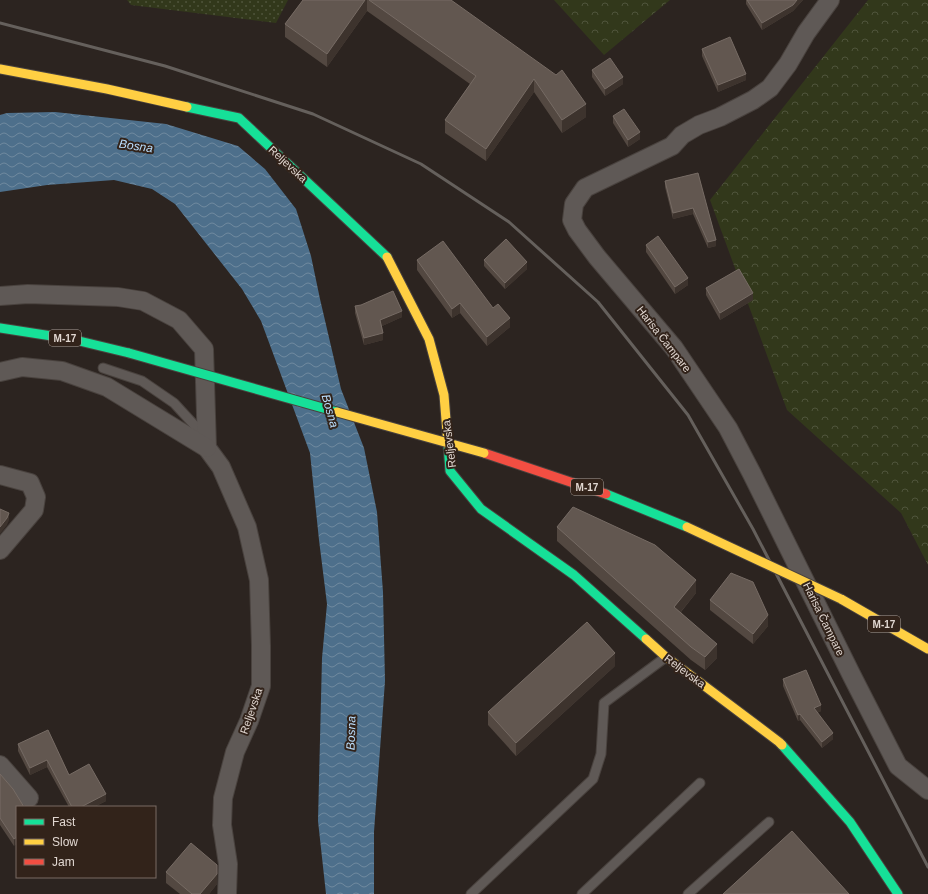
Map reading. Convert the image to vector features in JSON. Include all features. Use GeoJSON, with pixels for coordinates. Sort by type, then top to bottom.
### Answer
{"type":"FeatureCollection","features":[{"type":"Feature","properties":{"kind":"street","name":"Harisa Čampare"},"geometry":{"type":"LineString","coordinates":[[830,0],[806,33],[788,64],[770,88],[753,100],[682,135],[672,146],[585,188],[574,204],[572,220],[577,230],[597,257],[674,348],[728,428],[898,766],[928,790]]}},
{"type":"Feature","properties":{"kind":"street","name":"Reljevska"},"geometry":{"type":"LineString","coordinates":[[0,68],[107,89],[239,118],[388,258],[429,339],[444,395],[450,471],[481,509],[574,576],[666,657],[778,742],[850,822],[898,894]]}},
{"type":"Feature","properties":{"kind":"street","name":"Reljevska"},"geometry":{"type":"LineString","coordinates":[[0,296],[28,294],[118,297],[143,301],[179,320],[204,350],[208,448],[220,467],[247,527],[259,580],[261,686],[236,752],[223,798],[222,825],[228,864],[227,894]]}},
{"type":"Feature","properties":{"kind":"street","name":"M-17"},"geometry":{"type":"LineString","coordinates":[[0,328],[71,339],[129,353],[484,453],[598,491],[687,527],[841,599],[928,649]]}},
{"type":"Feature","properties":{"kind":"street"},"geometry":{"type":"LineString","coordinates":[[0,372],[22,367],[62,370],[107,387],[208,448]]}},
{"type":"Feature","properties":{"kind":"street"},"geometry":{"type":"LineString","coordinates":[[0,475],[30,483],[36,497],[34,510],[0,550]]}},
{"type":"Feature","properties":{"kind":"street"},"geometry":{"type":"LineString","coordinates":[[0,765],[29,798]]}},
{"type":"Feature","properties":{"kind":"lane"},"geometry":{"type":"LineString","coordinates":[[102,368],[142,381],[174,403],[197,428],[208,448]]}},
{"type":"Feature","properties":{"kind":"lane"},"geometry":{"type":"LineString","coordinates":[[471,894],[593,779],[601,754],[604,703],[666,657]]}},
{"type":"Feature","properties":{"kind":"lane"},"geometry":{"type":"LineString","coordinates":[[582,894],[700,783]]}},
{"type":"Feature","properties":{"kind":"lane"},"geometry":{"type":"LineString","coordinates":[[688,894],[769,822]]}},
{"type":"Feature","properties":{"kind":"green space"},"geometry":{"type":"Polygon","coordinates":[[[127,0],[288,0],[276,23],[131,5],[127,0]]]}},
{"type":"Feature","properties":{"kind":"green space"},"geometry":{"type":"Polygon","coordinates":[[[554,0],[670,0],[604,55],[554,0]]]}},
{"type":"Feature","properties":{"kind":"green space"},"geometry":{"type":"Polygon","coordinates":[[[868,0],[928,0],[928,565],[901,513],[787,410],[710,200],[868,0]]]}},
{"type":"Feature","properties":{"kind":"water","name":"Bosna"},"geometry":{"type":"Polygon","coordinates":[[[55,112],[166,124],[238,146],[265,169],[296,209],[311,256],[341,389],[364,448],[377,512],[383,592],[385,681],[374,832],[374,894],[326,894],[318,821],[322,658],[327,604],[310,453],[261,321],[242,289],[175,204],[152,189],[114,180],[47,185],[0,192],[0,115],[7,113],[55,112]]]}},
{"type":"Feature","properties":{"kind":"building"},"geometry":{"type":"Polygon","coordinates":[[[303,0],[365,0],[327,54],[285,24],[303,0]]]}},
{"type":"Feature","properties":{"kind":"building"},"geometry":{"type":"Polygon","coordinates":[[[369,0],[451,0],[556,75],[562,70],[586,104],[562,120],[534,79],[486,149],[445,120],[476,76],[369,0]]]}},
{"type":"Feature","properties":{"kind":"building"},"geometry":{"type":"Polygon","coordinates":[[[747,0],[797,0],[793,5],[762,23],[747,0]]]}},
{"type":"Feature","properties":{"kind":"building"},"geometry":{"type":"Polygon","coordinates":[[[730,37],[746,74],[718,85],[702,49],[730,37]]]}},
{"type":"Feature","properties":{"kind":"building"},"geometry":{"type":"Polygon","coordinates":[[[610,58],[623,77],[605,89],[592,70],[610,58]]]}},
{"type":"Feature","properties":{"kind":"building"},"geometry":{"type":"Polygon","coordinates":[[[624,109],[640,132],[628,140],[613,116],[624,109]]]}},
{"type":"Feature","properties":{"kind":"building"},"geometry":{"type":"Polygon","coordinates":[[[698,173],[716,240],[708,242],[693,208],[673,213],[665,181],[698,173]]]}},
{"type":"Feature","properties":{"kind":"building"},"geometry":{"type":"Polygon","coordinates":[[[658,236],[688,278],[675,287],[646,245],[658,236]]]}},
{"type":"Feature","properties":{"kind":"building"},"geometry":{"type":"Polygon","coordinates":[[[506,239],[527,262],[505,283],[484,260],[506,239]]]}},
{"type":"Feature","properties":{"kind":"building"},"geometry":{"type":"Polygon","coordinates":[[[443,241],[493,308],[498,304],[510,318],[487,337],[460,303],[452,309],[417,260],[443,241]]]}},
{"type":"Feature","properties":{"kind":"building"},"geometry":{"type":"Polygon","coordinates":[[[739,269],[753,293],[720,313],[706,288],[739,269]]]}},
{"type":"Feature","properties":{"kind":"building"},"geometry":{"type":"Polygon","coordinates":[[[393,291],[402,311],[380,320],[383,333],[364,338],[355,306],[361,305],[393,291]]]}},
{"type":"Feature","properties":{"kind":"building"},"geometry":{"type":"Polygon","coordinates":[[[573,507],[655,545],[696,580],[674,607],[717,644],[705,657],[691,647],[557,527],[573,507]]]}},
{"type":"Feature","properties":{"kind":"building"},"geometry":{"type":"Polygon","coordinates":[[[0,509],[9,513],[0,527],[0,509]]]}},
{"type":"Feature","properties":{"kind":"building"},"geometry":{"type":"Polygon","coordinates":[[[731,573],[753,582],[768,615],[753,634],[710,600],[731,573]]]}},
{"type":"Feature","properties":{"kind":"building"},"geometry":{"type":"Polygon","coordinates":[[[587,622],[615,653],[516,743],[488,712],[587,622]]]}},
{"type":"Feature","properties":{"kind":"building"},"geometry":{"type":"Polygon","coordinates":[[[806,670],[821,705],[814,708],[833,733],[822,742],[800,714],[798,715],[783,679],[806,670]]]}},
{"type":"Feature","properties":{"kind":"building"},"geometry":{"type":"Polygon","coordinates":[[[48,730],[69,775],[89,764],[106,794],[83,806],[71,806],[47,760],[30,768],[18,744],[48,730]]]}},
{"type":"Feature","properties":{"kind":"building"},"geometry":{"type":"Polygon","coordinates":[[[0,774],[13,789],[23,806],[16,806],[16,838],[14,839],[0,818],[0,774]]]}},
{"type":"Feature","properties":{"kind":"building"},"geometry":{"type":"Polygon","coordinates":[[[792,831],[849,894],[723,894],[792,831]]]}},
{"type":"Feature","properties":{"kind":"building"},"geometry":{"type":"Polygon","coordinates":[[[191,843],[217,865],[217,874],[200,894],[192,894],[166,872],[191,843]]]}},
{"type":"Feature","properties":{"kind":"railway"},"geometry":{"type":"LineString","coordinates":[[0,23],[165,66],[313,114],[421,164],[509,222],[598,302],[688,415],[753,529],[928,867]]}},
{"type":"Feature","properties":{"kind":"traffic: fast"},"geometry":{"type":"LineString","coordinates":[[187,107],[239,118],[387,257]]}},
{"type":"Feature","properties":{"kind":"traffic: fast"},"geometry":{"type":"LineString","coordinates":[[0,328],[71,339],[129,353]]}},
{"type":"Feature","properties":{"kind":"traffic: fast"},"geometry":{"type":"LineString","coordinates":[[129,353],[337,412]]}},
{"type":"Feature","properties":{"kind":"traffic: fast"},"geometry":{"type":"LineString","coordinates":[[448,445],[450,471],[481,509],[574,575],[646,639]]}},
{"type":"Feature","properties":{"kind":"traffic: fast"},"geometry":{"type":"LineString","coordinates":[[606,494],[687,527]]}},
{"type":"Feature","properties":{"kind":"traffic: fast"},"geometry":{"type":"LineString","coordinates":[[782,745],[850,822],[898,894]]}},
{"type":"Feature","properties":{"kind":"traffic: slow"},"geometry":{"type":"LineString","coordinates":[[0,69],[107,89],[187,107]]}},
{"type":"Feature","properties":{"kind":"traffic: slow"},"geometry":{"type":"LineString","coordinates":[[387,257],[429,339],[444,395],[448,445]]}},
{"type":"Feature","properties":{"kind":"traffic: slow"},"geometry":{"type":"LineString","coordinates":[[337,412],[484,453]]}},
{"type":"Feature","properties":{"kind":"traffic: slow"},"geometry":{"type":"LineString","coordinates":[[687,527],[841,599]]}},
{"type":"Feature","properties":{"kind":"traffic: slow"},"geometry":{"type":"LineString","coordinates":[[841,599],[928,649]]}},
{"type":"Feature","properties":{"kind":"traffic: slow"},"geometry":{"type":"LineString","coordinates":[[646,639],[666,657],[782,745]]}},
{"type":"Feature","properties":{"kind":"traffic: jam"},"geometry":{"type":"LineString","coordinates":[[484,453],[606,494]]}}]}
